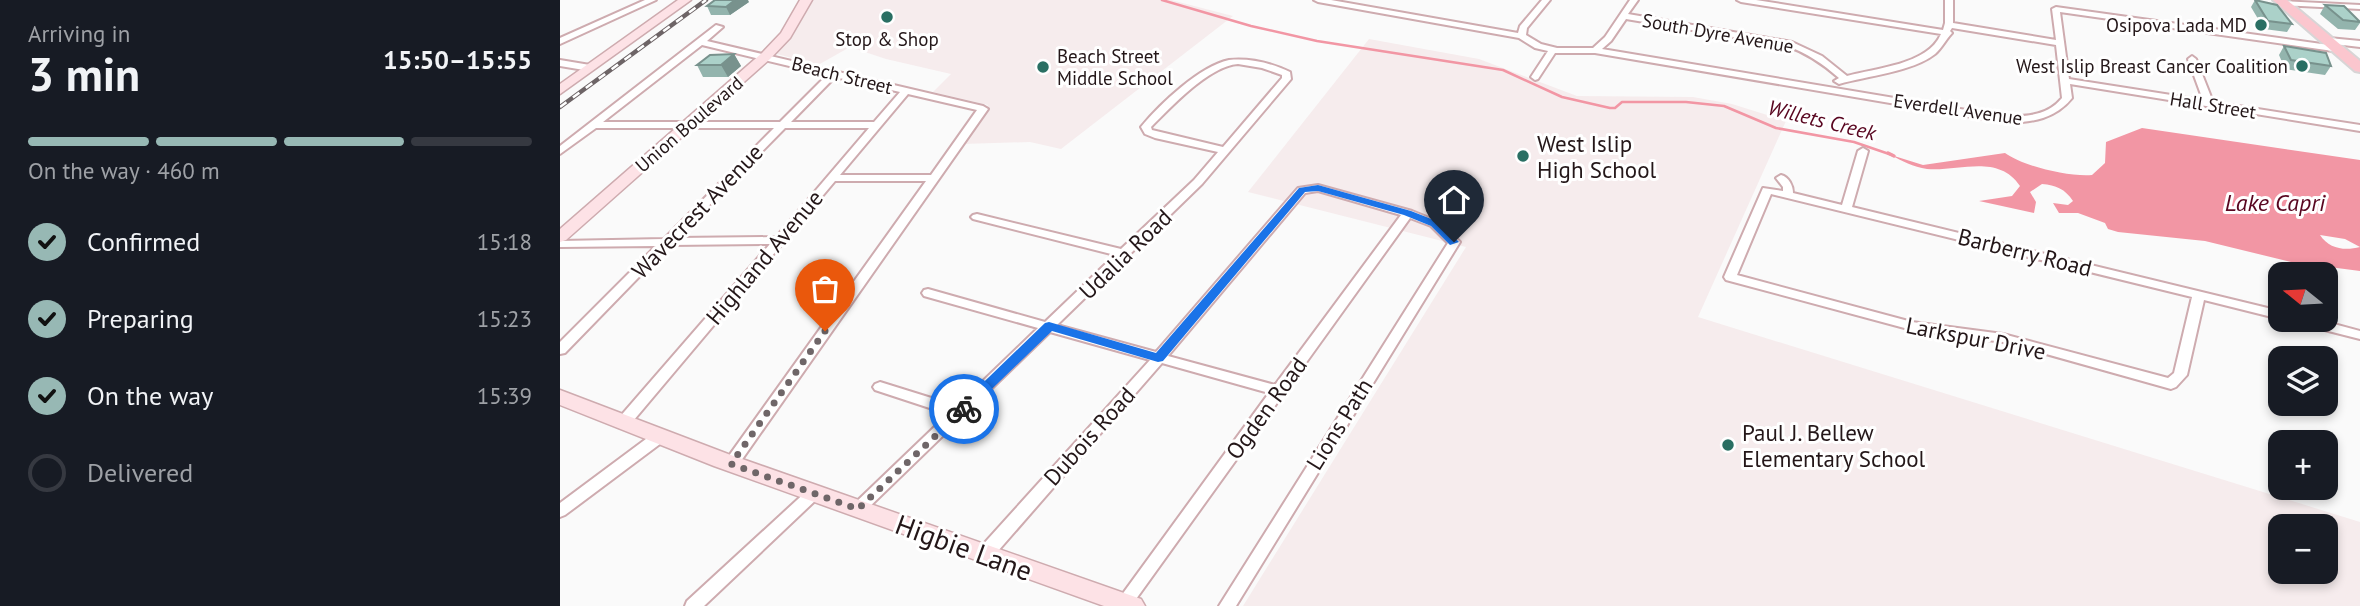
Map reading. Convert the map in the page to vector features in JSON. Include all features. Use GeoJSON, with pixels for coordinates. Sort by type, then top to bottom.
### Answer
{"type":"FeatureCollection","features":[{"type":"Feature","properties":{"kind":"main road"},"geometry":{"type":"LineString","coordinates":[[560,90],[685,0]]}},
{"type":"Feature","properties":{"kind":"main road","name":"Union Boulevard"},"geometry":{"type":"LineString","coordinates":[[560,237],[766,57],[786,35],[806,0]]}},
{"type":"Feature","properties":{"kind":"main road"},"geometry":{"type":"LineString","coordinates":[[2281,1],[2360,68]]}},
{"type":"Feature","properties":{"kind":"main road","name":"Higbie Lane"},"geometry":{"type":"LineString","coordinates":[[560,397],[623,424],[731,464],[1120,604]]}},
{"type":"Feature","properties":{"kind":"street"},"geometry":{"type":"LineString","coordinates":[[560,41],[652,0]]}},
{"type":"Feature","properties":{"kind":"street"},"geometry":{"type":"LineString","coordinates":[[1318,0],[1522,36],[1539,46],[1553,50],[1535,77]]}},
{"type":"Feature","properties":{"kind":"street"},"geometry":{"type":"LineString","coordinates":[[1530,0],[1545,1]]}},
{"type":"Feature","properties":{"kind":"street"},"geometry":{"type":"LineString","coordinates":[[1595,50],[1603,45],[1634,0]]}},
{"type":"Feature","properties":{"kind":"street"},"geometry":{"type":"LineString","coordinates":[[1741,0],[2061,43]]}},
{"type":"Feature","properties":{"kind":"street"},"geometry":{"type":"LineString","coordinates":[[1819,88],[1844,79],[1892,69],[1934,49],[1950,29],[1950,0]]}},
{"type":"Feature","properties":{"kind":"street"},"geometry":{"type":"LineString","coordinates":[[1522,36],[1523,29],[1545,1]]}},
{"type":"Feature","properties":{"kind":"street"},"geometry":{"type":"LineString","coordinates":[[2281,1],[2360,7]]}},
{"type":"Feature","properties":{"kind":"street","name":"Everdell Avenue"},"geometry":{"type":"LineString","coordinates":[[1553,50],[1595,50],[2008,120],[2031,119],[2060,108],[2067,98],[2056,9],[2334,45]]}},
{"type":"Feature","properties":{"kind":"street","name":"South Dyre Avenue"},"geometry":{"type":"LineString","coordinates":[[1623,16],[1790,44],[1820,57],[1844,79]]}},
{"type":"Feature","properties":{"kind":"street"},"geometry":{"type":"LineString","coordinates":[[560,151],[719,27]]}},
{"type":"Feature","properties":{"kind":"street","name":"Beach Street"},"geometry":{"type":"LineString","coordinates":[[701,42],[983,109],[934,178]]}},
{"type":"Feature","properties":{"kind":"street"},"geometry":{"type":"LineString","coordinates":[[2334,45],[2360,44]]}},
{"type":"Feature","properties":{"kind":"street"},"geometry":{"type":"LineString","coordinates":[[2192,59],[2208,104]]}},
{"type":"Feature","properties":{"kind":"street"},"geometry":{"type":"LineString","coordinates":[[560,63],[590,68]]}},
{"type":"Feature","properties":{"kind":"street"},"geometry":{"type":"LineString","coordinates":[[1223,150],[1158,136],[1148,132],[1146,127],[1217,65],[1243,63],[1278,69],[1287,74]]}},
{"type":"Feature","properties":{"kind":"street","name":"Wavecrest Avenue"},"geometry":{"type":"LineString","coordinates":[[560,350],[834,73]]}},
{"type":"Feature","properties":{"kind":"street","name":"Udalia Road"},"geometry":{"type":"LineString","coordinates":[[858,509],[1198,182],[1286,79],[1287,74]]}},
{"type":"Feature","properties":{"kind":"street","name":"Hall Street"},"geometry":{"type":"LineString","coordinates":[[2066,81],[2360,128]]}},
{"type":"Feature","properties":{"kind":"street","name":"Highland Avenue"},"geometry":{"type":"LineString","coordinates":[[623,424],[906,91]]}},
{"type":"Feature","properties":{"kind":"street"},"geometry":{"type":"LineString","coordinates":[[593,125],[876,125]]}},
{"type":"Feature","properties":{"kind":"street"},"geometry":{"type":"LineString","coordinates":[[1846,209],[1863,151]]}},
{"type":"Feature","properties":{"kind":"street"},"geometry":{"type":"LineString","coordinates":[[831,178],[934,178]]}},
{"type":"Feature","properties":{"kind":"street"},"geometry":{"type":"LineString","coordinates":[[731,464],[934,178]]}},
{"type":"Feature","properties":{"kind":"street"},"geometry":{"type":"LineString","coordinates":[[1781,178],[1788,195]]}},
{"type":"Feature","properties":{"kind":"street","name":"Dubois Road"},"geometry":{"type":"LineString","coordinates":[[985,554],[1302,190],[1318,188],[1408,213]]}},
{"type":"Feature","properties":{"kind":"street","name":"Larkspur Drive"},"geometry":{"type":"LineString","coordinates":[[1788,195],[1767,190],[1730,277],[1912,326],[2003,338],[2171,384],[2180,375],[2199,295]]}},
{"type":"Feature","properties":{"kind":"street","name":"Barberry Road"},"geometry":{"type":"LineString","coordinates":[[1788,195],[2268,312]]}},
{"type":"Feature","properties":{"kind":"street","name":"Lions Path"},"geometry":{"type":"LineString","coordinates":[[1227,606],[1454,242],[1435,224],[1408,213]]}},
{"type":"Feature","properties":{"kind":"street","name":"Ogden Road"},"geometry":{"type":"LineString","coordinates":[[1120,604],[1408,213]]}},
{"type":"Feature","properties":{"kind":"street"},"geometry":{"type":"LineString","coordinates":[[977,217],[1125,254]]}},
{"type":"Feature","properties":{"kind":"street"},"geometry":{"type":"LineString","coordinates":[[560,244],[778,240]]}},
{"type":"Feature","properties":{"kind":"street"},"geometry":{"type":"LineString","coordinates":[[928,293],[1278,391]]}},
{"type":"Feature","properties":{"kind":"street"},"geometry":{"type":"LineString","coordinates":[[2338,329],[2360,335]]}},
{"type":"Feature","properties":{"kind":"street"},"geometry":{"type":"LineString","coordinates":[[880,387],[960,412]]}},
{"type":"Feature","properties":{"kind":"street"},"geometry":{"type":"LineString","coordinates":[[560,511],[659,437]]}},
{"type":"Feature","properties":{"kind":"street"},"geometry":{"type":"LineString","coordinates":[[693,606],[814,493]]}},
{"type":"Feature","properties":{"kind":"shaded area","name":"Beach Street Middle School"},"geometry":{"type":"Polygon","coordinates":[[[809,0],[1171,0],[1233,16],[1061,149],[1030,142],[962,144],[988,105],[933,92],[951,74],[886,59],[850,47],[818,65],[777,54],[809,0]]]}},
{"type":"Feature","properties":{"kind":"shaded area","name":"Paul J. Bellew Elementary School"},"geometry":{"type":"Polygon","coordinates":[[[1369,39],[1479,59],[1577,96],[1693,97],[1732,104],[1786,121],[1698,317],[2268,494],[2268,500],[2289,500],[2334,514],[2268,514],[2268,584],[2338,584],[2338,515],[2360,522],[2360,606],[1243,606],[1466,247],[1248,192],[1369,39]]]}},
{"type":"Feature","properties":{"kind":"water","name":"Lake Capri"},"geometry":{"type":"Polygon","coordinates":[[[2142,128],[2360,160],[2360,247],[2360,271],[2338,268],[2338,262],[2291,262],[2205,241],[2118,232],[2108,229],[2105,223],[2078,213],[2059,213],[2053,203],[2068,205],[2073,201],[2056,187],[2042,184],[2030,192],[2036,202],[2034,213],[1979,201],[2012,196],[2020,186],[2011,176],[1989,167],[1927,169],[1891,155],[1923,165],[2005,153],[2046,170],[2092,175],[2105,163],[2106,142],[2142,128]],[[2320,235],[2338,248],[2360,247],[2345,239],[2320,235]]]}},
{"type":"Feature","properties":{"kind":"building"},"geometry":{"type":"Polygon","coordinates":[[[715,0],[735,0],[726,7],[707,6],[715,0]]]}},
{"type":"Feature","properties":{"kind":"building"},"geometry":{"type":"Polygon","coordinates":[[[2255,0],[2277,5],[2292,24],[2268,21],[2255,0]]]}},
{"type":"Feature","properties":{"kind":"building"},"geometry":{"type":"Polygon","coordinates":[[[2325,5],[2344,6],[2360,22],[2343,20],[2325,5]]]}},
{"type":"Feature","properties":{"kind":"building"},"geometry":{"type":"Polygon","coordinates":[[[2284,46],[2326,53],[2331,66],[2291,60],[2284,46]]]}},
{"type":"Feature","properties":{"kind":"building"},"geometry":{"type":"Polygon","coordinates":[[[734,54],[721,65],[697,65],[710,55],[734,54]]]}},
{"type":"Feature","properties":{"kind":"waterway","name":"Willets Creek"},"geometry":{"type":"LineString","coordinates":[[1162,0],[1251,26],[1317,41],[1503,70],[1562,97],[1610,108],[1615,108],[1622,102],[1686,102],[1724,106],[1776,128],[1854,142],[1892,155]]}},
{"type":"Feature","properties":{"kind":"waterway","name":"Willets Creek"},"geometry":{"type":"LineString","coordinates":[[1888,153],[1892,155]]}},
{"type":"Feature","properties":{"kind":"railway"},"geometry":{"type":"LineString","coordinates":[[560,107],[706,0]]}},
{"type":"Feature","properties":{"kind":"way so far"},"geometry":{"type":"LineString","coordinates":[[825,331],[731,464],[858,509],[964,409]]}},
{"type":"Feature","properties":{"kind":"place","name":"Stop & Shop"},"geometry":{"type":"Point","coordinates":[887,17]}},
{"type":"Feature","properties":{"kind":"place","name":"Osipova Lada MD"},"geometry":{"type":"Point","coordinates":[2261,25]}},
{"type":"Feature","properties":{"kind":"place","name":"West Islip Breast Cancer Coalition"},"geometry":{"type":"Point","coordinates":[2302,66]}},
{"type":"Feature","properties":{"kind":"place","name":"Beach Street Middle School"},"geometry":{"type":"Point","coordinates":[1043,67]}},
{"type":"Feature","properties":{"kind":"place","name":"West Islip High School"},"geometry":{"type":"Point","coordinates":[1523,156]}},
{"type":"Feature","properties":{"kind":"place","name":"Paul J. Bellew Elementary School"},"geometry":{"type":"Point","coordinates":[1728,445]}},
{"type":"Feature","properties":{"kind":"route"},"geometry":{"type":"LineString","coordinates":[[964,409],[1049,326],[1158,358],[1302,190],[1318,188],[1408,213],[1435,224],[1454,242]]}}]}
